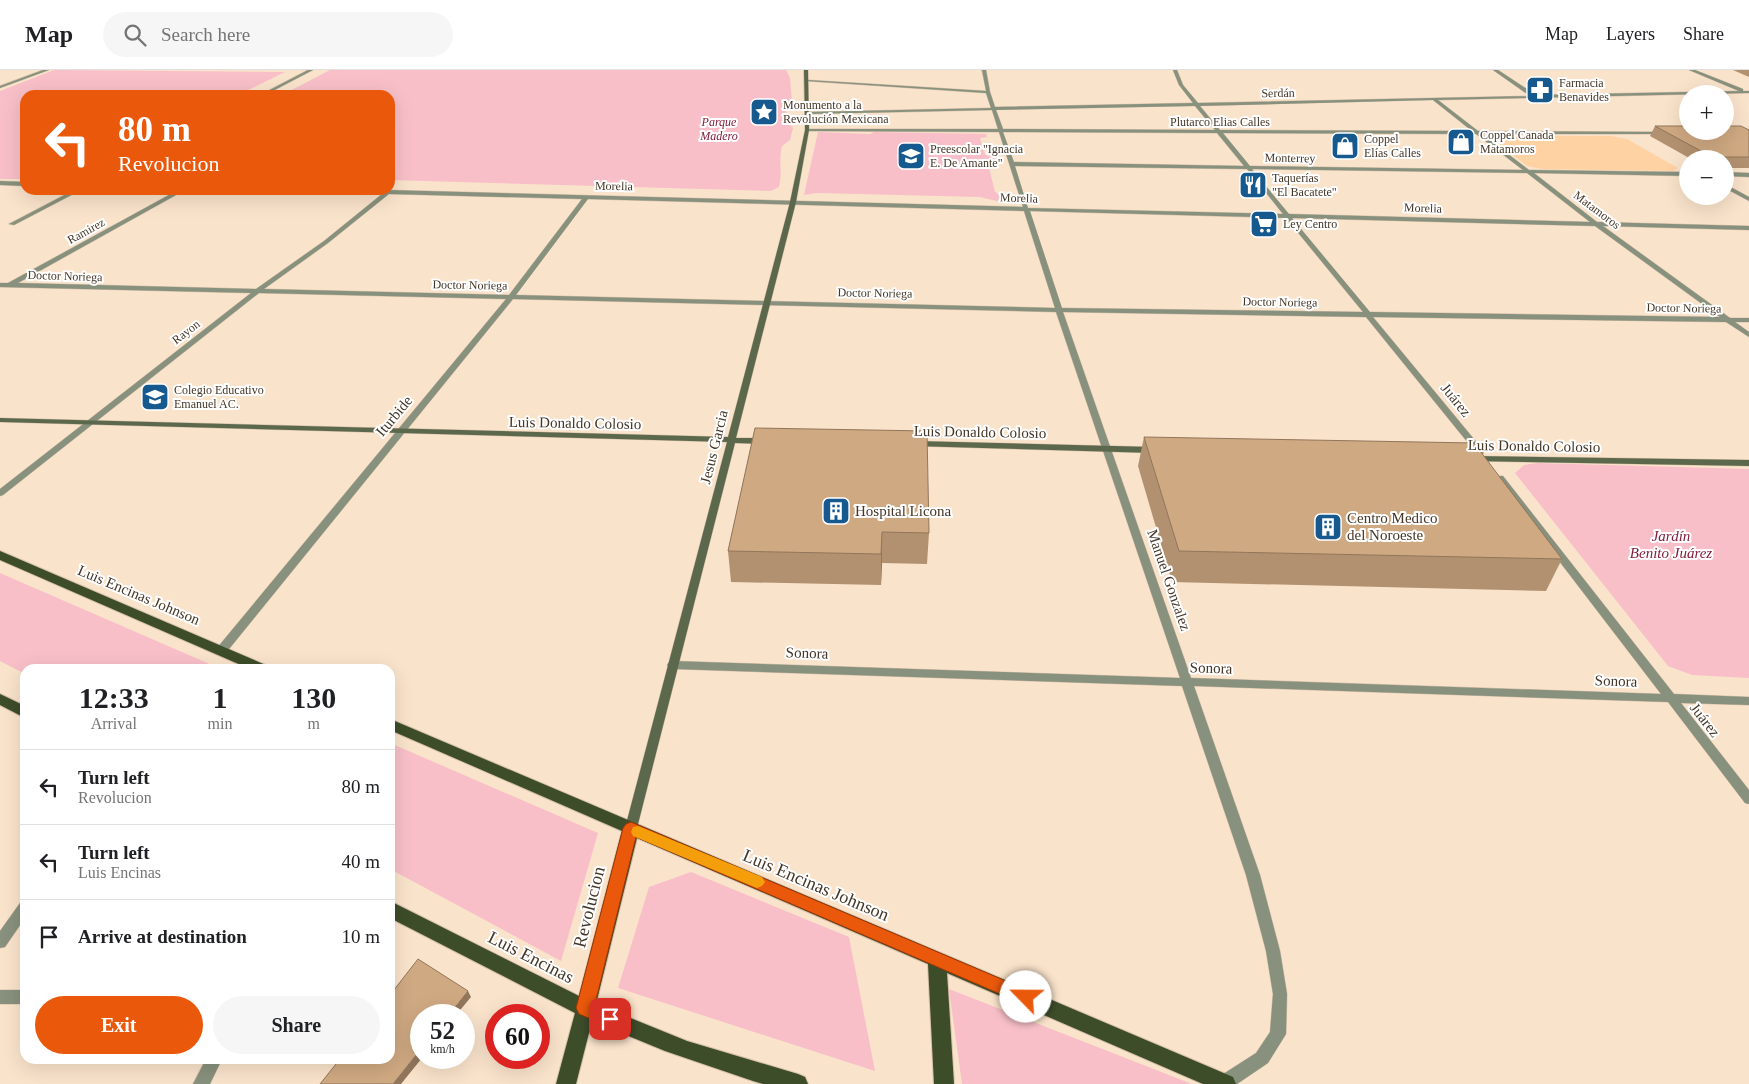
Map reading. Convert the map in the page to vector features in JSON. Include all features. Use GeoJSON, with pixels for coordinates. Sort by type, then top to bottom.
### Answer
{"type":"FeatureCollection","features":[{"type":"Feature","properties":{"kind":"main road","name":"Luis Encinas Johnson"},"geometry":{"type":"LineString","coordinates":[[0,555],[252,664]]}},
{"type":"Feature","properties":{"kind":"main road"},"geometry":{"type":"LineString","coordinates":[[0,699],[20,710]]}},
{"type":"Feature","properties":{"kind":"main road","name":"Luis Encinas Johnson"},"geometry":{"type":"LineString","coordinates":[[395,726],[937,958],[1224,1084]]}},
{"type":"Feature","properties":{"kind":"main road","name":"Revolucion"},"geometry":{"type":"LineString","coordinates":[[566,1084],[631,828]]}},
{"type":"Feature","properties":{"kind":"main road","name":"Luis Encinas"},"geometry":{"type":"LineString","coordinates":[[395,912],[585,1008],[682,1048],[754,1072],[798,1084]]}},
{"type":"Feature","properties":{"kind":"main road"},"geometry":{"type":"LineString","coordinates":[[937,958],[944,1084]]}},
{"type":"Feature","properties":{"kind":"street"},"geometry":{"type":"LineString","coordinates":[[0,88],[47,70]]}},
{"type":"Feature","properties":{"kind":"street"},"geometry":{"type":"LineString","coordinates":[[272,90],[310,70]]}},
{"type":"Feature","properties":{"kind":"street","name":"Jesus Garcia"},"geometry":{"type":"LineString","coordinates":[[631,828],[793,202],[807,130],[808,81],[806,70]]}},
{"type":"Feature","properties":{"kind":"street","name":"Manuel Gonzalez"},"geometry":{"type":"LineString","coordinates":[[984,70],[988,92],[1059,310],[1108,448],[1253,875],[1273,951],[1280,994],[1278,1034],[1262,1058],[1224,1084]]}},
{"type":"Feature","properties":{"kind":"street","name":"Juárez"},"geometry":{"type":"LineString","coordinates":[[1175,70],[1180,85],[1486,459],[1749,799]]}},
{"type":"Feature","properties":{"kind":"street"},"geometry":{"type":"LineString","coordinates":[[1495,70],[1536,97]]}},
{"type":"Feature","properties":{"kind":"street"},"geometry":{"type":"LineString","coordinates":[[1691,70],[1748,93]]}},
{"type":"Feature","properties":{"kind":"street"},"geometry":{"type":"LineString","coordinates":[[808,81],[988,92]]}},
{"type":"Feature","properties":{"kind":"street","name":"Serdán"},"geometry":{"type":"LineString","coordinates":[[808,113],[1748,93]]}},
{"type":"Feature","properties":{"kind":"street","name":"Matamoros"},"geometry":{"type":"LineString","coordinates":[[1434,99],[1596,224],[1749,335]]}},
{"type":"Feature","properties":{"kind":"street","name":"Plutarco Elias Calles"},"geometry":{"type":"LineString","coordinates":[[807,130],[1672,133]]}},
{"type":"Feature","properties":{"kind":"street","name":"Monterrey"},"geometry":{"type":"LineString","coordinates":[[1012,164],[1679,174]]}},
{"type":"Feature","properties":{"kind":"street"},"geometry":{"type":"LineString","coordinates":[[1734,174],[1749,175]]}},
{"type":"Feature","properties":{"kind":"street"},"geometry":{"type":"LineString","coordinates":[[0,183],[20,184]]}},
{"type":"Feature","properties":{"kind":"street"},"geometry":{"type":"LineString","coordinates":[[1734,191],[1749,199]]}},
{"type":"Feature","properties":{"kind":"street","name":"Morelia"},"geometry":{"type":"LineString","coordinates":[[395,192],[1749,228]]}},
{"type":"Feature","properties":{"kind":"street"},"geometry":{"type":"LineString","coordinates":[[12,224],[68,195]]}},
{"type":"Feature","properties":{"kind":"street","name":"Ramirez"},"geometry":{"type":"LineString","coordinates":[[0,290],[173,195]]}},
{"type":"Feature","properties":{"kind":"street","name":"Rayon"},"geometry":{"type":"LineString","coordinates":[[0,493],[256,292],[326,242],[384,195]]}},
{"type":"Feature","properties":{"kind":"street","name":"Iturbide"},"geometry":{"type":"LineString","coordinates":[[222,651],[398,433],[511,297],[587,197]]}},
{"type":"Feature","properties":{"kind":"street","name":"Doctor Noriega"},"geometry":{"type":"LineString","coordinates":[[0,285],[1059,310],[1749,320]]}},
{"type":"Feature","properties":{"kind":"street","name":"Luis Donaldo Colosio"},"geometry":{"type":"LineString","coordinates":[[0,420],[398,433],[778,441]]}},
{"type":"Feature","properties":{"kind":"street","name":"Luis Donaldo Colosio"},"geometry":{"type":"LineString","coordinates":[[908,444],[1161,450]]}},
{"type":"Feature","properties":{"kind":"street","name":"Luis Donaldo Colosio"},"geometry":{"type":"LineString","coordinates":[[1466,459],[1749,463]]}},
{"type":"Feature","properties":{"kind":"street","name":"Sonora"},"geometry":{"type":"LineString","coordinates":[[673,665],[1749,701]]}},
{"type":"Feature","properties":{"kind":"street"},"geometry":{"type":"LineString","coordinates":[[0,942],[20,914]]}},
{"type":"Feature","properties":{"kind":"street"},"geometry":{"type":"LineString","coordinates":[[0,997],[20,997]]}},
{"type":"Feature","properties":{"kind":"street"},"geometry":{"type":"LineString","coordinates":[[201,1084],[211,1064]]}},
{"type":"Feature","properties":{"kind":"shaded area"},"geometry":{"type":"Polygon","coordinates":[[[1501,136],[1610,136],[1627,139],[1678,168],[1673,171],[1542,169],[1527,166],[1492,139],[1501,136]]]}},
{"type":"Feature","properties":{"kind":"green space"},"geometry":{"type":"Polygon","coordinates":[[[54,70],[285,72],[248,90],[20,90],[20,179],[0,179],[0,91],[54,70]]]}},
{"type":"Feature","properties":{"kind":"green space","name":"Parque Madero"},"geometry":{"type":"Polygon","coordinates":[[[330,70],[786,70],[790,78],[792,101],[786,108],[787,121],[793,128],[790,140],[782,146],[779,187],[771,191],[395,180],[395,90],[292,90],[330,70]]]}},
{"type":"Feature","properties":{"kind":"green space"},"geometry":{"type":"Polygon","coordinates":[[[818,132],[986,134],[987,137],[980,138],[985,155],[994,157],[998,169],[989,168],[995,192],[1003,196],[1005,203],[980,197],[817,193],[804,195],[818,132]]]}},
{"type":"Feature","properties":{"kind":"green space","name":"Jardín Benito Juárez"},"geometry":{"type":"Polygon","coordinates":[[[1537,463],[1749,469],[1749,678],[1692,675],[1668,666],[1515,473],[1524,465],[1537,463]]]}},
{"type":"Feature","properties":{"kind":"green space"},"geometry":{"type":"Polygon","coordinates":[[[0,573],[209,664],[20,664],[20,671],[0,661],[0,573]]]}},
{"type":"Feature","properties":{"kind":"green space"},"geometry":{"type":"Polygon","coordinates":[[[395,745],[598,833],[561,961],[395,872],[395,745]]]}},
{"type":"Feature","properties":{"kind":"green space"},"geometry":{"type":"Polygon","coordinates":[[[691,872],[849,937],[875,1071],[618,988],[649,887],[691,872]]]}},
{"type":"Feature","properties":{"kind":"green space"},"geometry":{"type":"Polygon","coordinates":[[[949,989],[1192,1084],[962,1084],[949,989]]]}},
{"type":"Feature","properties":{"kind":"building"},"geometry":{"type":"Polygon","coordinates":[[[1655,126],[1679,126],[1679,139],[1655,126]]]}},
{"type":"Feature","properties":{"kind":"building"},"geometry":{"type":"Polygon","coordinates":[[[1734,126],[1741,126],[1749,130],[1749,157],[1734,157],[1734,150],[1699,150],[1681,140],[1734,140],[1734,126]]]}},
{"type":"Feature","properties":{"kind":"building","name":"Hospital Licona"},"geometry":{"type":"Polygon","coordinates":[[[755,428],[927,431],[929,533],[882,532],[881,554],[728,551],[755,428]]]}},
{"type":"Feature","properties":{"kind":"building","name":"Centro Medico del Noroeste"},"geometry":{"type":"Polygon","coordinates":[[[1144,437],[1474,443],[1562,559],[1179,551],[1144,437]]]}},
{"type":"Feature","properties":{"kind":"building"},"geometry":{"type":"Polygon","coordinates":[[[418,959],[468,991],[458,1004],[410,1004],[410,1063],[393,1084],[320,1084],[336,1064],[395,1064],[395,989],[418,959]]]}},
{"type":"Feature","properties":{"kind":"slow traffic"},"geometry":{"type":"LineString","coordinates":[[638,832],[757,882]]}},
{"type":"Feature","properties":{"kind":"place","name":"Farmacia Benavides"},"geometry":{"type":"Point","coordinates":[1540,90]}},
{"type":"Feature","properties":{"kind":"place","name":"Monumento a la Revolución Mexicana"},"geometry":{"type":"Point","coordinates":[764,112]}},
{"type":"Feature","properties":{"kind":"place","name":"Coppel Canada Matamoros"},"geometry":{"type":"Point","coordinates":[1461,142]}},
{"type":"Feature","properties":{"kind":"place","name":"Coppel Elías Calles"},"geometry":{"type":"Point","coordinates":[1345,146]}},
{"type":"Feature","properties":{"kind":"place","name":"Preescolar \"Ignacia E. De Amante\""},"geometry":{"type":"Point","coordinates":[911,156]}},
{"type":"Feature","properties":{"kind":"place","name":"Taquerías \"El Bacatete\""},"geometry":{"type":"Point","coordinates":[1253,185]}},
{"type":"Feature","properties":{"kind":"place","name":"Ley Centro"},"geometry":{"type":"Point","coordinates":[1264,224]}},
{"type":"Feature","properties":{"kind":"place","name":"Colegio Educativo Emanuel AC."},"geometry":{"type":"Point","coordinates":[155,397]}},
{"type":"Feature","properties":{"kind":"place","name":"Hospital Licona"},"geometry":{"type":"Point","coordinates":[836,511]}},
{"type":"Feature","properties":{"kind":"place","name":"Centro Medico del Noroeste"},"geometry":{"type":"Point","coordinates":[1328,527]}},
{"type":"Feature","properties":{"kind":"route"},"geometry":{"type":"LineString","coordinates":[[610,1019],[585,1008],[631,828],[1026,997]]}}]}
